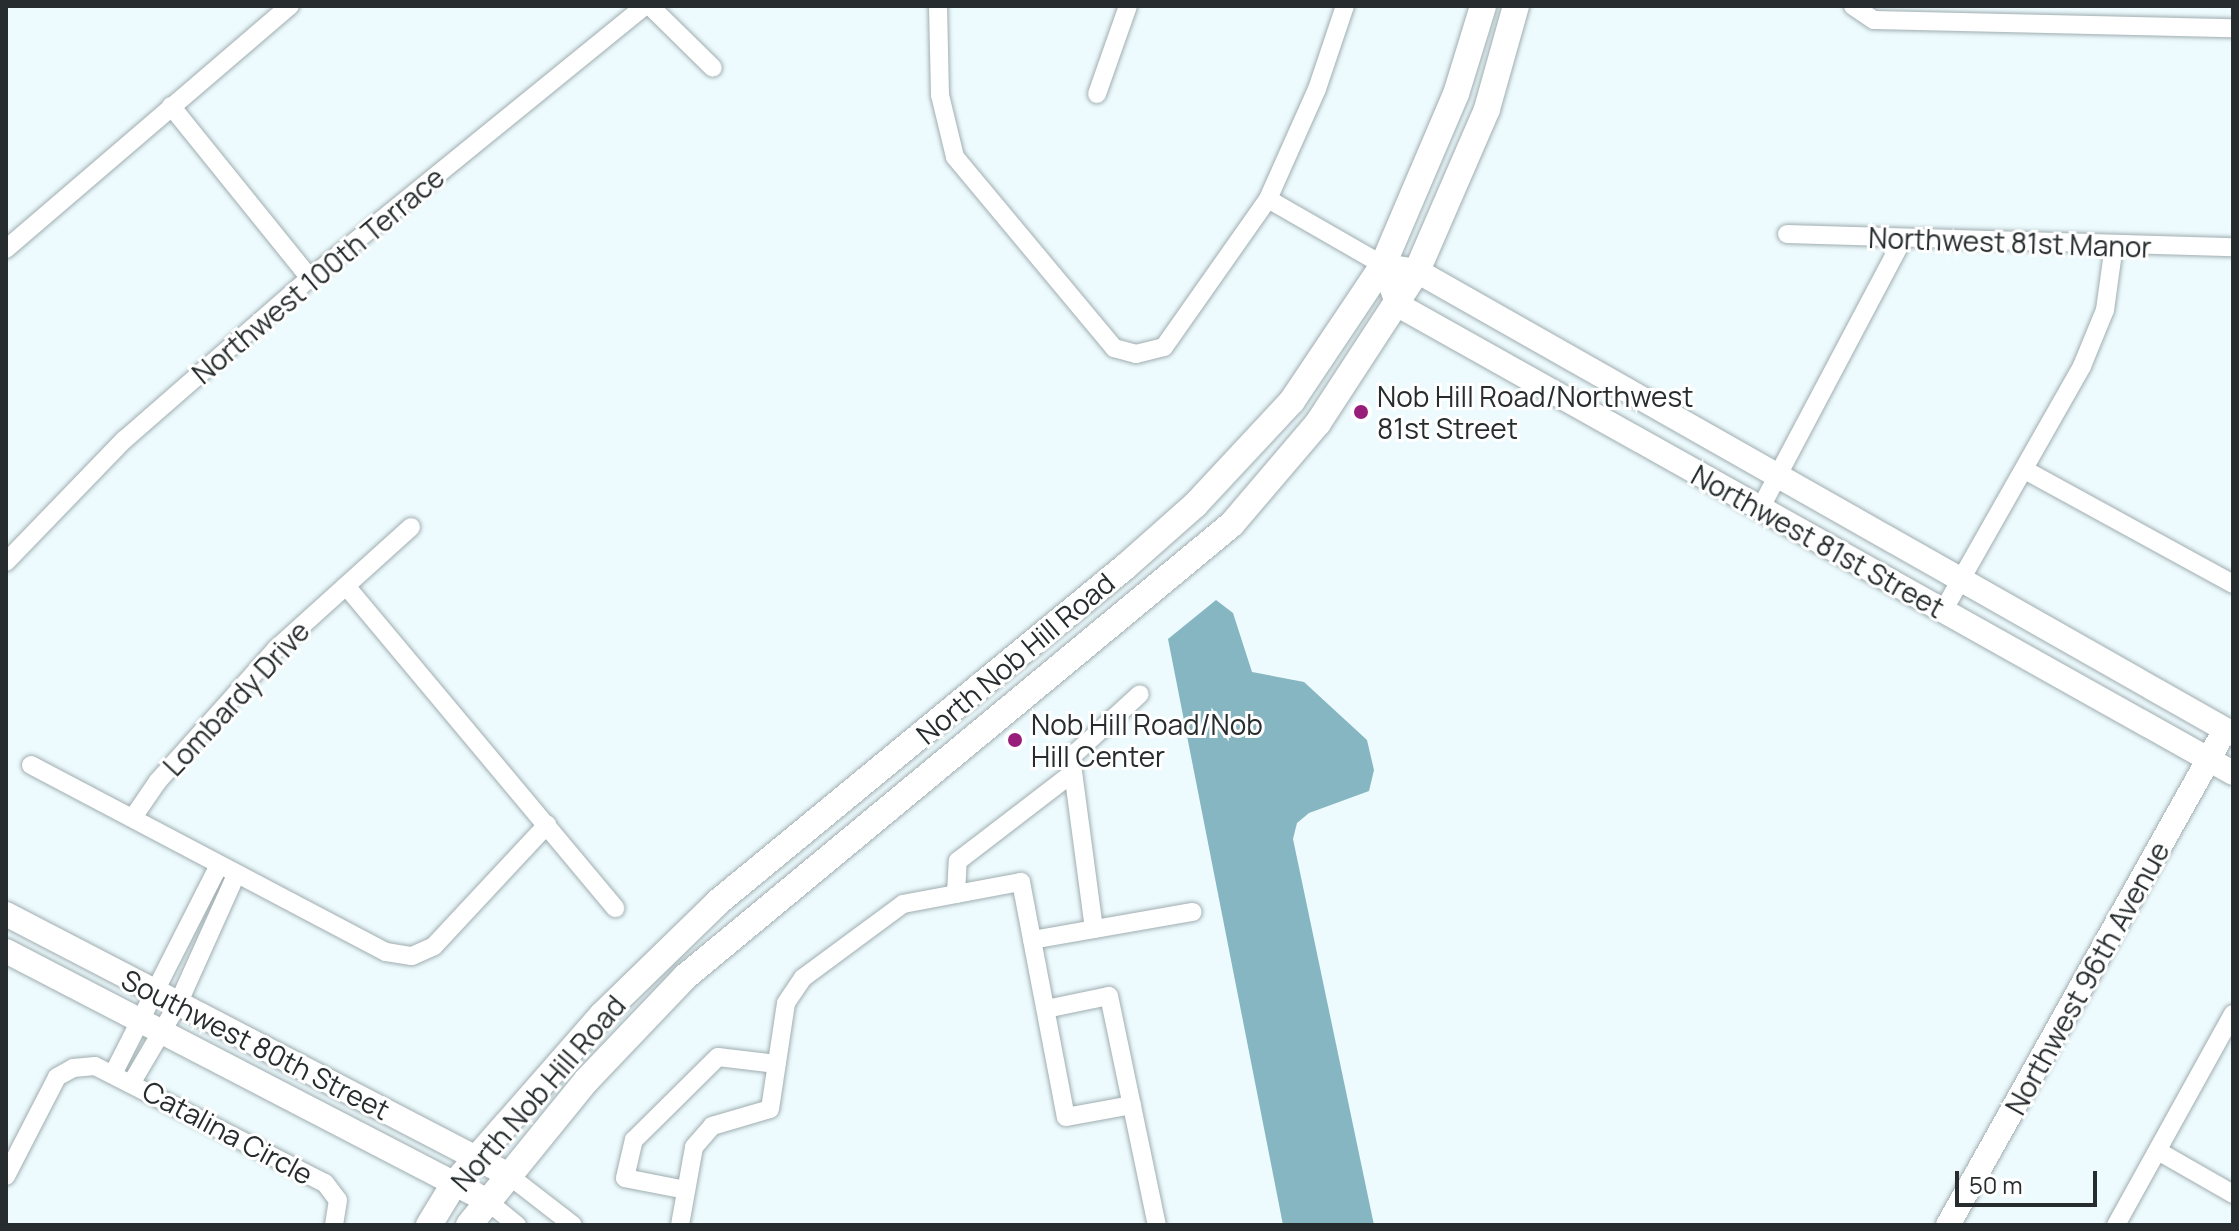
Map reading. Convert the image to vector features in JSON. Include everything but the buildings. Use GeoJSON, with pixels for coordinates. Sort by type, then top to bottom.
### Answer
{"type":"FeatureCollection","features":[{"type":"Feature","properties":{"kind":"main road","name":"North Nob Hill Road"},"geometry":{"type":"LineString","coordinates":[[429,1225],[454,1184],[602,1015],[718,902],[1195,505],[1292,401],[1383,265],[1456,94],[1483,6]]}},
{"type":"Feature","properties":{"kind":"main road","name":"North Nob Hill Road"},"geometry":{"type":"LineString","coordinates":[[469,1225],[507,1174],[685,977],[1232,524],[1318,423],[1398,305],[1417,271],[1487,109],[1516,6]]}},
{"type":"Feature","properties":{"kind":"street"},"geometry":{"type":"LineString","coordinates":[[6,249],[290,6]]}},
{"type":"Feature","properties":{"kind":"street"},"geometry":{"type":"LineString","coordinates":[[648,6],[713,68]]}},
{"type":"Feature","properties":{"kind":"street","name":"Northwest 100th Terrace"},"geometry":{"type":"LineString","coordinates":[[6,562],[124,440],[310,278],[648,6]]}},
{"type":"Feature","properties":{"kind":"street"},"geometry":{"type":"LineString","coordinates":[[938,6],[940,95],[955,157],[1114,348],[1136,354],[1164,347],[1268,199],[1317,89],[1345,6]]}},
{"type":"Feature","properties":{"kind":"street"},"geometry":{"type":"LineString","coordinates":[[1097,94],[1128,6]]}},
{"type":"Feature","properties":{"kind":"street"},"geometry":{"type":"LineString","coordinates":[[1853,7],[1874,20],[2233,28]]}},
{"type":"Feature","properties":{"kind":"street"},"geometry":{"type":"LineString","coordinates":[[171,106],[310,278]]}},
{"type":"Feature","properties":{"kind":"street","name":"Northwest 81st Street"},"geometry":{"type":"LineString","coordinates":[[1268,199],[1383,265],[1417,271],[2229,732]]}},
{"type":"Feature","properties":{"kind":"street","name":"Northwest 81st Manor"},"geometry":{"type":"LineString","coordinates":[[1787,234],[1902,241],[2233,247]]}},
{"type":"Feature","properties":{"kind":"street"},"geometry":{"type":"LineString","coordinates":[[1760,509],[1902,241]]}},
{"type":"Feature","properties":{"kind":"street"},"geometry":{"type":"LineString","coordinates":[[1943,611],[2082,366],[2105,310],[2114,245]]}},
{"type":"Feature","properties":{"kind":"street"},"geometry":{"type":"LineString","coordinates":[[1383,265],[1398,305]]}},
{"type":"Feature","properties":{"kind":"street","name":"Northwest 81st Street"},"geometry":{"type":"LineString","coordinates":[[1398,305],[2208,762],[2233,773]]}},
{"type":"Feature","properties":{"kind":"street"},"geometry":{"type":"LineString","coordinates":[[2025,470],[2233,584]]}},
{"type":"Feature","properties":{"kind":"street","name":"Lombardy Drive"},"geometry":{"type":"LineString","coordinates":[[134,816],[158,781],[276,649],[411,527]]}},
{"type":"Feature","properties":{"kind":"street"},"geometry":{"type":"LineString","coordinates":[[346,586],[615,908]]}},
{"type":"Feature","properties":{"kind":"street"},"geometry":{"type":"LineString","coordinates":[[1094,929],[1070,775],[1071,757],[1079,745],[1140,694]]}},
{"type":"Feature","properties":{"kind":"street","name":"Northwest 96th Avenue"},"geometry":{"type":"LineString","coordinates":[[1948,1225],[2208,762],[2229,732]]}},
{"type":"Feature","properties":{"kind":"street"},"geometry":{"type":"LineString","coordinates":[[31,765],[134,816],[236,875],[386,952],[412,956],[434,946],[547,825]]}},
{"type":"Feature","properties":{"kind":"street"},"geometry":{"type":"LineString","coordinates":[[956,894],[958,861],[1070,775]]}},
{"type":"Feature","properties":{"kind":"street"},"geometry":{"type":"LineString","coordinates":[[151,1025],[155,993],[219,865]]}},
{"type":"Feature","properties":{"kind":"street"},"geometry":{"type":"LineString","coordinates":[[193,917],[212,927],[222,926],[234,909],[236,875]]}},
{"type":"Feature","properties":{"kind":"street"},"geometry":{"type":"LineString","coordinates":[[680,1225],[694,1147],[712,1126],[770,1109],[786,1003],[803,978],[903,904],[1021,882],[1066,1117],[1132,1105]]}},
{"type":"Feature","properties":{"kind":"street"},"geometry":{"type":"LineString","coordinates":[[1032,940],[1193,912]]}},
{"type":"Feature","properties":{"kind":"street","name":"Southwest 80th Street"},"geometry":{"type":"LineString","coordinates":[[6,914],[507,1174]]}},
{"type":"Feature","properties":{"kind":"street"},"geometry":{"type":"LineString","coordinates":[[151,1025],[178,1004],[212,927]]}},
{"type":"Feature","properties":{"kind":"street","name":"Southwest 80th Street"},"geometry":{"type":"LineString","coordinates":[[6,951],[486,1200]]}},
{"type":"Feature","properties":{"kind":"street"},"geometry":{"type":"LineString","coordinates":[[1046,1009],[1109,996],[1157,1225]]}},
{"type":"Feature","properties":{"kind":"street"},"geometry":{"type":"LineString","coordinates":[[2116,1225],[2233,1014]]}},
{"type":"Feature","properties":{"kind":"street","name":"Catalina Circle"},"geometry":{"type":"LineString","coordinates":[[113,1074],[151,1025]]}},
{"type":"Feature","properties":{"kind":"street","name":"Catalina Circle"},"geometry":{"type":"LineString","coordinates":[[132,1082],[151,1025]]}},
{"type":"Feature","properties":{"kind":"street"},"geometry":{"type":"LineString","coordinates":[[686,1190],[625,1178],[634,1140],[718,1057],[777,1064]]}},
{"type":"Feature","properties":{"kind":"street","name":"Catalina Circle"},"geometry":{"type":"LineString","coordinates":[[6,1176],[57,1077],[73,1068],[95,1066],[132,1082],[325,1183],[338,1200],[334,1225]]}},
{"type":"Feature","properties":{"kind":"street"},"geometry":{"type":"LineString","coordinates":[[2158,1151],[2233,1194]]}},
{"type":"Feature","properties":{"kind":"street"},"geometry":{"type":"LineString","coordinates":[[507,1174],[573,1225]]}},
{"type":"Feature","properties":{"kind":"street"},"geometry":{"type":"LineString","coordinates":[[486,1200],[517,1225]]}},
{"type":"Feature","properties":{"kind":"water"},"geometry":{"type":"Polygon","coordinates":[[[1216,600],[1233,613],[1252,672],[1304,682],[1367,740],[1374,770],[1369,791],[1309,813],[1297,823],[1293,839],[1374,1225],[1283,1225],[1168,639],[1216,600]]]}},
{"type":"Feature","properties":{"kind":"place","name":"Nob Hill Road/Northwest 81st Street"},"geometry":{"type":"Point","coordinates":[1361,412]}},
{"type":"Feature","properties":{"kind":"place","name":"Nob Hill Road/Nob Hill Center"},"geometry":{"type":"Point","coordinates":[1015,740]}}]}
